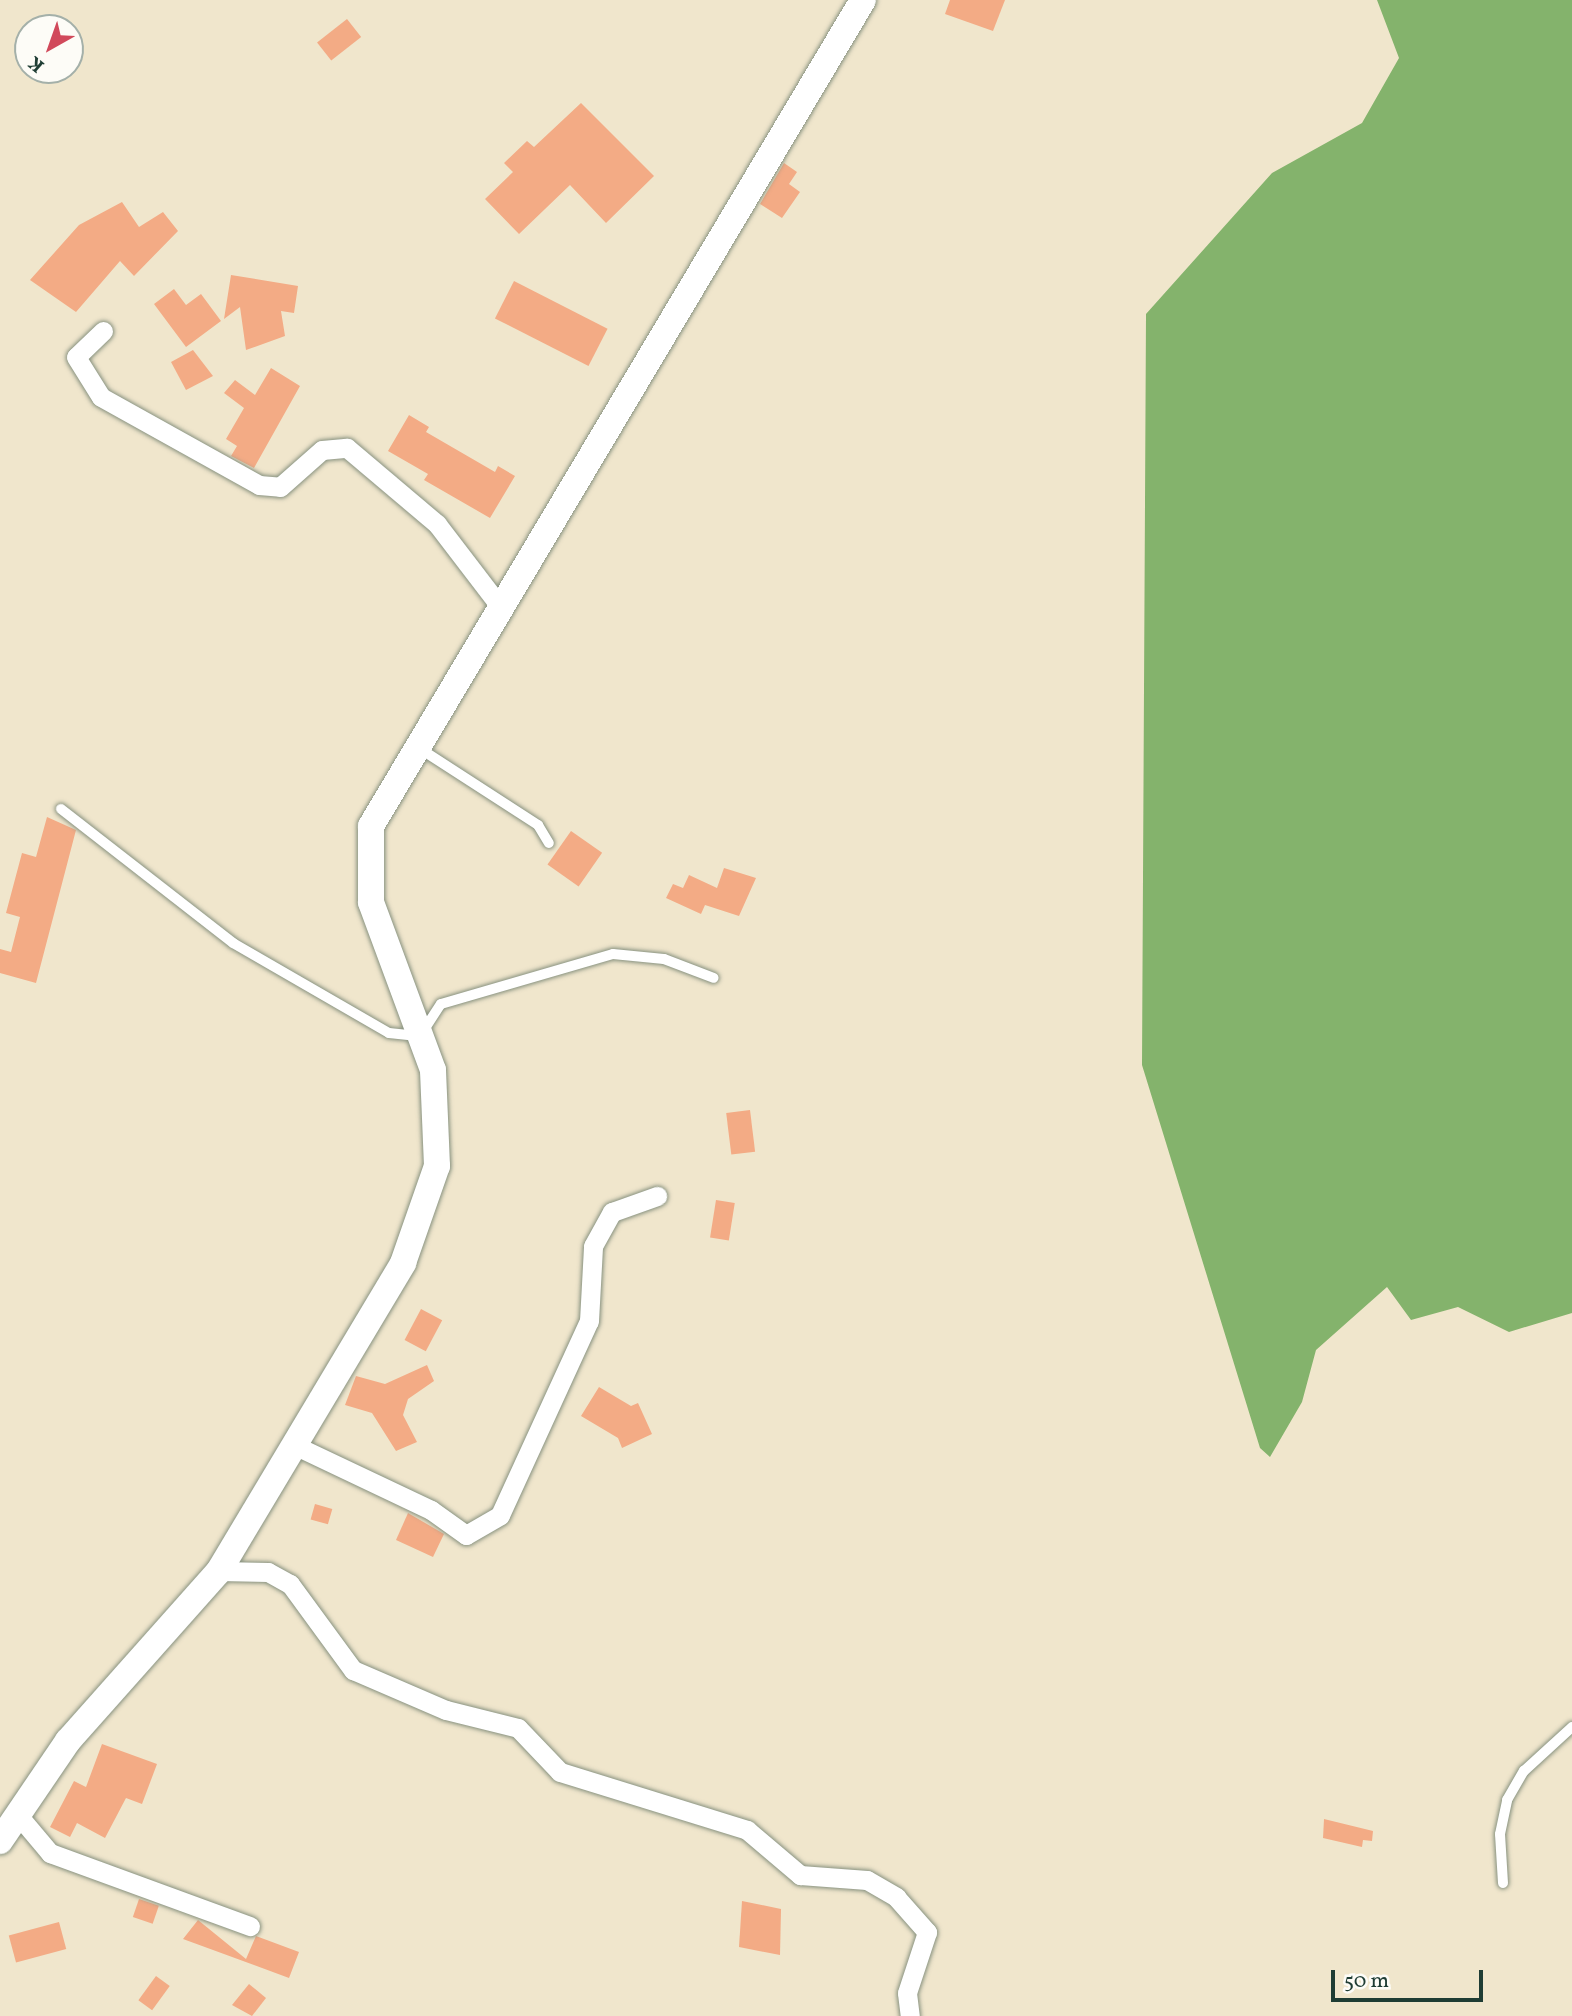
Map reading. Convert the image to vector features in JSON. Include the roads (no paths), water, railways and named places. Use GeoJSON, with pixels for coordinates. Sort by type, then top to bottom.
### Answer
{"type":"FeatureCollection","features":[{"type":"Feature","properties":{"kind":"street"},"geometry":{"type":"LineString","coordinates":[[0,1840],[68,1741],[219,1571],[403,1263],[437,1166],[433,1070],[371,902],[371,826],[863,0]]}},
{"type":"Feature","properties":{"kind":"street"},"geometry":{"type":"LineString","coordinates":[[103,331],[76,357],[101,397],[259,485],[280,487],[322,450],[347,448],[437,524],[502,609]]}},
{"type":"Feature","properties":{"kind":"street"},"geometry":{"type":"LineString","coordinates":[[294,1446],[431,1510],[466,1535],[500,1516],[589,1321],[593,1246],[612,1212],[657,1196]]}},
{"type":"Feature","properties":{"kind":"street"},"geometry":{"type":"LineString","coordinates":[[219,1571],[268,1572],[290,1584],[353,1670],[446,1710],[517,1728],[560,1772],[747,1830],[800,1875],[867,1880],[897,1897],[927,1932],[907,1993],[909,2016]]}},
{"type":"Feature","properties":{"kind":"street"},"geometry":{"type":"LineString","coordinates":[[18,1815],[50,1853],[250,1926]]}},
{"type":"Feature","properties":{"kind":"lane"},"geometry":{"type":"LineString","coordinates":[[419,747],[538,825],[549,843]]}},
{"type":"Feature","properties":{"kind":"lane"},"geometry":{"type":"LineString","coordinates":[[61,809],[233,943],[389,1033],[420,1036],[441,1004],[613,954],[664,959],[714,978]]}},
{"type":"Feature","properties":{"kind":"lane"},"geometry":{"type":"LineString","coordinates":[[1503,1883],[1500,1834],[1507,1800],[1524,1771],[1572,1727]]}}]}
